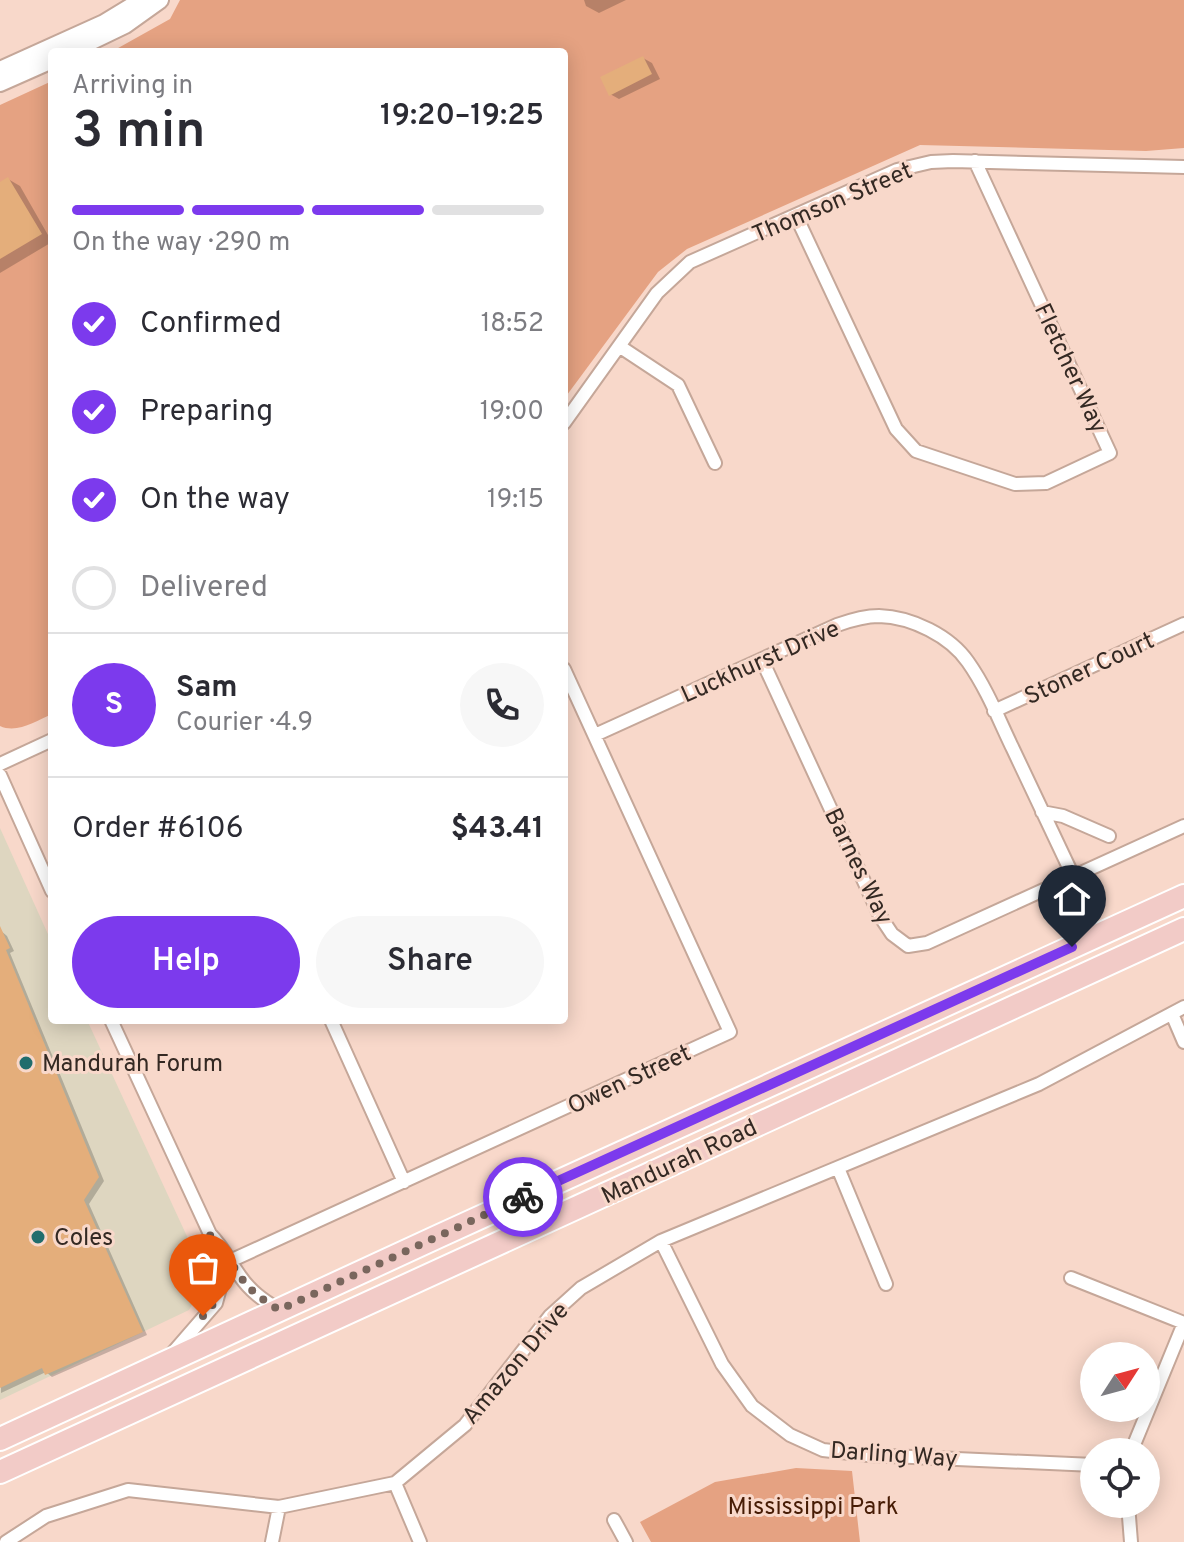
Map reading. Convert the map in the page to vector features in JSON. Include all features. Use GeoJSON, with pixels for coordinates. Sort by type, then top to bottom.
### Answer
{"type":"FeatureCollection","features":[{"type":"Feature","properties":{"kind":"highway","name":"Mandurah Road"},"geometry":{"type":"LineString","coordinates":[[0,1439],[1184,896]]}},
{"type":"Feature","properties":{"kind":"highway","name":"Mandurah Road"},"geometry":{"type":"LineString","coordinates":[[0,1472],[1184,929]]}},
{"type":"Feature","properties":{"kind":"street"},"geometry":{"type":"LineString","coordinates":[[49,48],[104,23],[142,0]]}},
{"type":"Feature","properties":{"kind":"street"},"geometry":{"type":"LineString","coordinates":[[77,48],[125,25],[160,0]]}},
{"type":"Feature","properties":{"kind":"street"},"geometry":{"type":"LineString","coordinates":[[0,70],[48,48]]}},
{"type":"Feature","properties":{"kind":"street"},"geometry":{"type":"LineString","coordinates":[[0,83],[48,62]]}},
{"type":"Feature","properties":{"kind":"street","name":"Thomson Street"},"geometry":{"type":"LineString","coordinates":[[568,417],[662,287],[690,262],[897,170],[931,162],[975,161],[1184,167]]}},
{"type":"Feature","properties":{"kind":"street","name":"Fletcher Way"},"geometry":{"type":"LineString","coordinates":[[796,216],[896,429],[916,451],[1015,484],[1046,483],[1110,453],[975,161]]}},
{"type":"Feature","properties":{"kind":"street"},"geometry":{"type":"LineString","coordinates":[[619,346],[678,385],[715,463]]}},
{"type":"Feature","properties":{"kind":"street","name":"Luckhurst Drive"},"geometry":{"type":"LineString","coordinates":[[595,735],[837,625],[879,616],[907,620],[924,626],[954,646],[977,676],[1073,876]]}},
{"type":"Feature","properties":{"kind":"street","name":"Stoner Court"},"geometry":{"type":"LineString","coordinates":[[994,711],[1184,624]]}},
{"type":"Feature","properties":{"kind":"street","name":"Barnes Way"},"geometry":{"type":"LineString","coordinates":[[762,660],[880,916],[892,934],[908,946],[927,943],[1073,876]]}},
{"type":"Feature","properties":{"kind":"street"},"geometry":{"type":"LineString","coordinates":[[568,678],[595,735]]}},
{"type":"Feature","properties":{"kind":"street","name":"Owen Street"},"geometry":{"type":"LineString","coordinates":[[230,1261],[730,1032],[595,735]]}},
{"type":"Feature","properties":{"kind":"street"},"geometry":{"type":"LineString","coordinates":[[0,764],[48,742]]}},
{"type":"Feature","properties":{"kind":"street"},"geometry":{"type":"LineString","coordinates":[[0,775],[48,882]]}},
{"type":"Feature","properties":{"kind":"street"},"geometry":{"type":"LineString","coordinates":[[1042,812],[1063,816],[1109,836]]}},
{"type":"Feature","properties":{"kind":"street"},"geometry":{"type":"LineString","coordinates":[[1073,876],[1184,826]]}},
{"type":"Feature","properties":{"kind":"street"},"geometry":{"type":"LineString","coordinates":[[1178,1011],[1184,1042]]}},
{"type":"Feature","properties":{"kind":"street","name":"Amazon Drive"},"geometry":{"type":"LineString","coordinates":[[6,1542],[46,1516],[128,1490],[279,1507],[395,1483],[465,1425],[550,1316],[581,1288],[661,1241],[1039,1084],[1178,1011]]}},
{"type":"Feature","properties":{"kind":"street"},"geometry":{"type":"LineString","coordinates":[[113,1024],[210,1234],[220,1288],[216,1303],[163,1363]]}},
{"type":"Feature","properties":{"kind":"street"},"geometry":{"type":"LineString","coordinates":[[333,1024],[404,1182]]}},
{"type":"Feature","properties":{"kind":"street"},"geometry":{"type":"LineString","coordinates":[[838,1168],[886,1284]]}},
{"type":"Feature","properties":{"kind":"street"},"geometry":{"type":"LineString","coordinates":[[210,1234],[223,1247],[241,1278],[258,1297],[279,1310]]}},
{"type":"Feature","properties":{"kind":"street","name":"Darling Way"},"geometry":{"type":"LineString","coordinates":[[661,1241],[722,1364],[752,1406],[790,1435],[823,1450],[868,1455],[1080,1464]]}},
{"type":"Feature","properties":{"kind":"street"},"geometry":{"type":"LineString","coordinates":[[1071,1278],[1184,1323],[1137,1438]]}},
{"type":"Feature","properties":{"kind":"street"},"geometry":{"type":"LineString","coordinates":[[395,1483],[420,1542]]}},
{"type":"Feature","properties":{"kind":"street"},"geometry":{"type":"LineString","coordinates":[[272,1542],[279,1507]]}},
{"type":"Feature","properties":{"kind":"street"},"geometry":{"type":"LineString","coordinates":[[1129,1518],[1131,1542]]}},
{"type":"Feature","properties":{"kind":"street"},"geometry":{"type":"LineString","coordinates":[[614,1520],[626,1542]]}},
{"type":"Feature","properties":{"kind":"shaded area"},"geometry":{"type":"Polygon","coordinates":[[[0,828],[48,934],[48,1024],[89,1024],[203,1277],[200,1291],[189,1310],[0,1400],[0,828]]]}},
{"type":"Feature","properties":{"kind":"green space"},"geometry":{"type":"Polygon","coordinates":[[[180,0],[1184,0],[1184,148],[1146,151],[920,145],[687,249],[658,272],[568,394],[568,48],[118,48],[170,19],[180,0]]]}},
{"type":"Feature","properties":{"kind":"green space"},"geometry":{"type":"Polygon","coordinates":[[[48,83],[48,716],[13,728],[0,726],[0,105],[48,83]]]}},
{"type":"Feature","properties":{"kind":"green space","name":"Mississippi Park"},"geometry":{"type":"Polygon","coordinates":[[[796,1468],[852,1471],[860,1542],[651,1542],[640,1522],[715,1482],[796,1468]]]}},
{"type":"Feature","properties":{"kind":"building"},"geometry":{"type":"Polygon","coordinates":[[[643,56],[652,74],[609,96],[600,77],[643,56]]]}},
{"type":"Feature","properties":{"kind":"building"},"geometry":{"type":"Polygon","coordinates":[[[8,177],[42,234],[0,259],[0,182],[8,177]]]}},
{"type":"Feature","properties":{"kind":"building","name":"Mandurah Forum"},"geometry":{"type":"Polygon","coordinates":[[[0,926],[10,948],[6,950],[99,1177],[84,1200],[143,1332],[45,1375],[42,1368],[0,1388],[0,926]]]}},
{"type":"Feature","properties":{"kind":"way so far"},"geometry":{"type":"LineString","coordinates":[[203,1316],[216,1303],[220,1288],[210,1234],[223,1247],[241,1278],[258,1297],[279,1310],[523,1197]]}},
{"type":"Feature","properties":{"kind":"place","name":"Mandurah Forum"},"geometry":{"type":"Point","coordinates":[26,1063]}},
{"type":"Feature","properties":{"kind":"place","name":"Coles"},"geometry":{"type":"Point","coordinates":[38,1237]}},
{"type":"Feature","properties":{"kind":"route"},"geometry":{"type":"LineString","coordinates":[[523,1197],[1072,947]]}}]}
